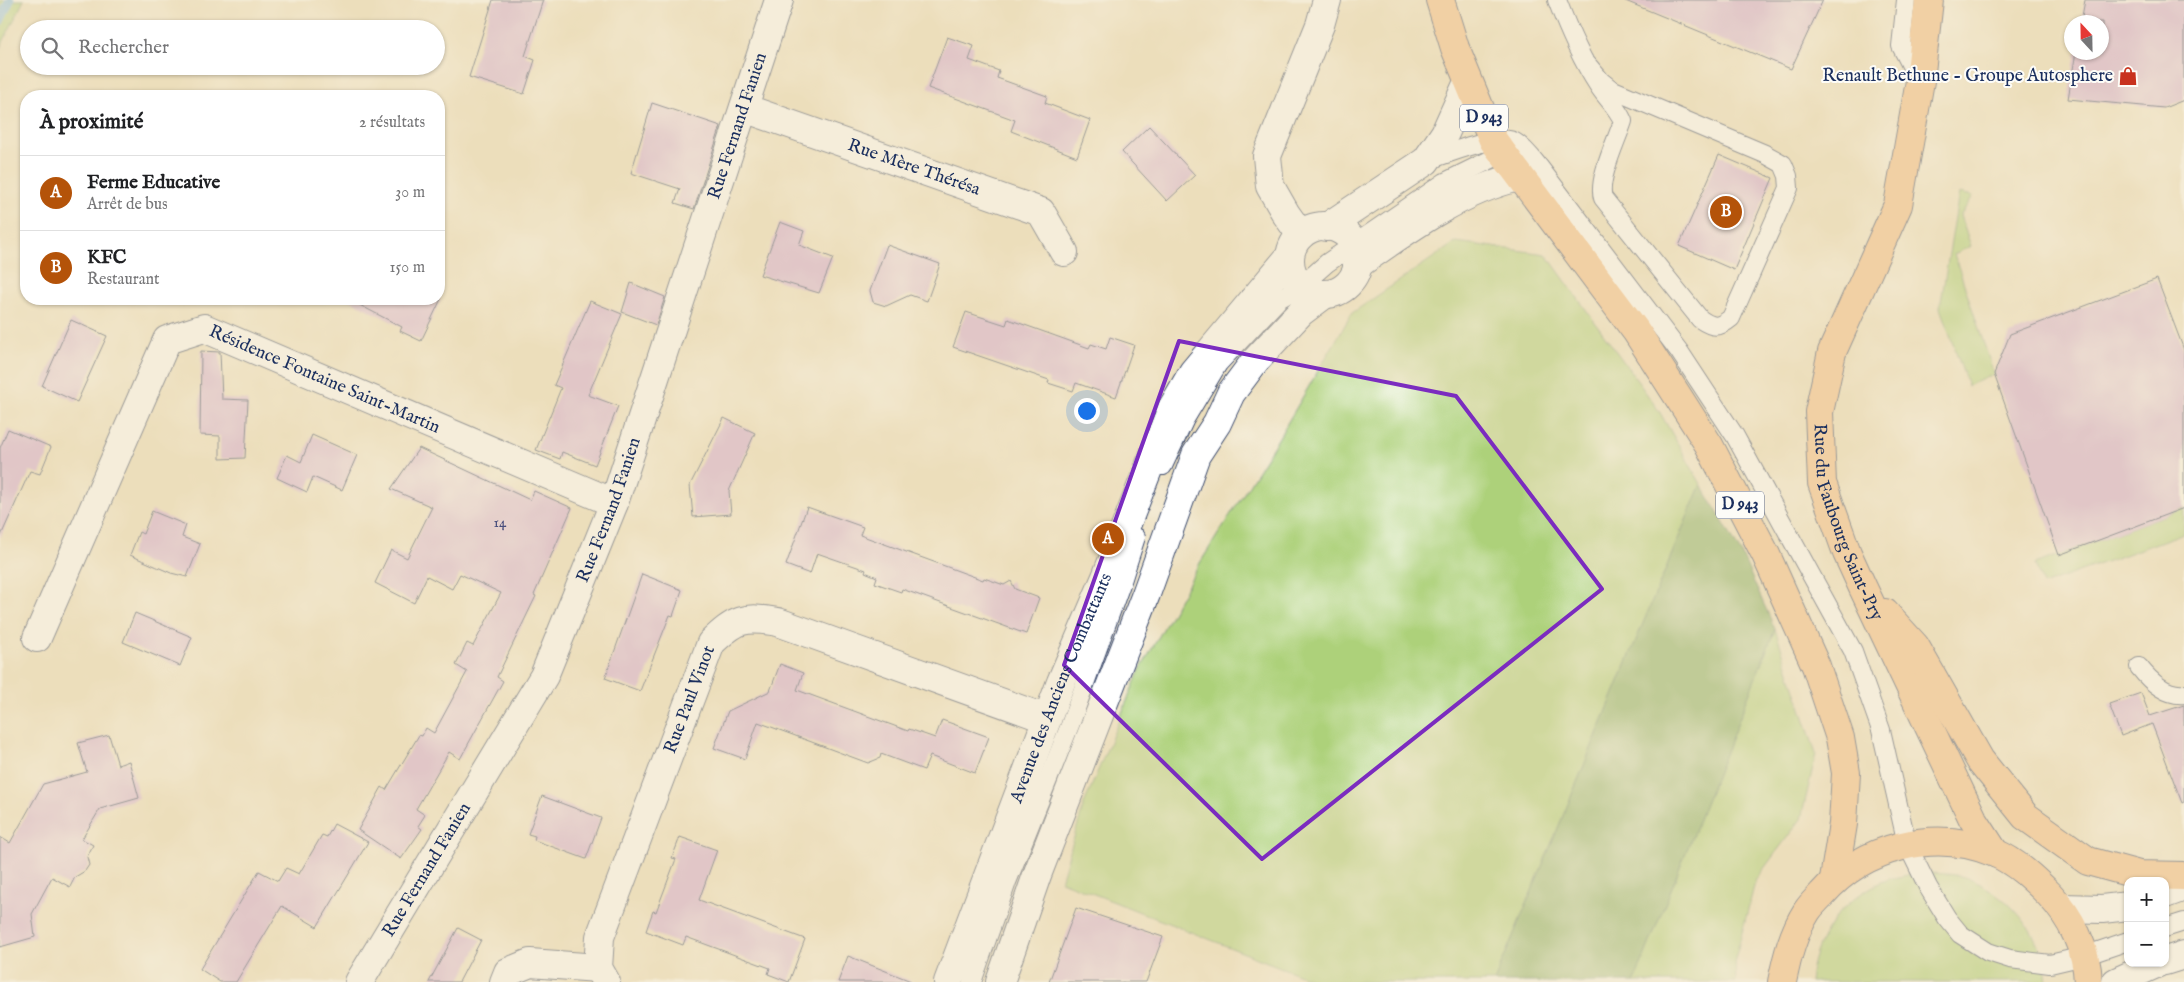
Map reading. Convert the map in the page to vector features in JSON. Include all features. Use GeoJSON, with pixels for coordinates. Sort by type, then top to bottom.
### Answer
{"type":"FeatureCollection","features":[{"type":"Feature","properties":{"kind":"main road","name":"D 943"},"geometry":{"type":"LineString","coordinates":[[1440,0],[1444,17],[1468,82],[1507,149],[1519,177],[1636,331],[1709,445],[1766,555],[1812,658],[1840,738],[1846,773],[1843,824],[1834,879]]}},
{"type":"Feature","properties":{"kind":"main road","name":"Rue du Faubourg Saint-Pry"},"geometry":{"type":"LineString","coordinates":[[1929,0],[1920,81],[1898,205],[1832,352],[1819,412],[1822,483],[1847,553],[1863,588],[1973,819],[1995,854]]}},
{"type":"Feature","properties":{"kind":"main road"},"geometry":{"type":"LineString","coordinates":[[1863,588],[1914,646],[1980,760],[2025,816],[2088,862],[2139,875],[2184,876]]}},
{"type":"Feature","properties":{"kind":"main road"},"geometry":{"type":"LineString","coordinates":[[1782,982],[1789,947],[1807,910],[1834,879],[1866,858],[1907,844],[1933,842],[1965,845],[1995,854],[2029,874],[2062,908],[2073,927],[2086,969]]}},
{"type":"Feature","properties":{"kind":"street","name":"Rue Fernand Fanien"},"geometry":{"type":"LineString","coordinates":[[359,982],[544,676],[614,503],[779,0]]}},
{"type":"Feature","properties":{"kind":"street"},"geometry":{"type":"LineString","coordinates":[[1296,246],[1313,228],[1327,227],[1343,232],[1356,255],[1355,274],[1346,286],[1332,293],[1313,290],[1292,272],[1296,246],[1286,214],[1270,186],[1267,156],[1320,25],[1327,0]]}},
{"type":"Feature","properties":{"kind":"street"},"geometry":{"type":"LineString","coordinates":[[1327,227],[1426,161],[1445,133],[1468,82]]}},
{"type":"Feature","properties":{"kind":"street","name":"Rue Mère Thérésa"},"geometry":{"type":"LineString","coordinates":[[744,108],[1041,212],[1064,252]]}},
{"type":"Feature","properties":{"kind":"street"},"geometry":{"type":"LineString","coordinates":[[1356,255],[1392,240],[1469,193],[1496,182],[1519,177]]}},
{"type":"Feature","properties":{"kind":"street","name":"Avenue des Anciens Combattants"},"geometry":{"type":"LineString","coordinates":[[948,982],[1060,682],[1106,577],[1172,408],[1193,372],[1296,246]]}},
{"type":"Feature","properties":{"kind":"street"},"geometry":{"type":"LineString","coordinates":[[1000,982],[1037,875],[1142,604],[1196,455],[1217,423],[1231,393],[1255,360],[1301,312],[1313,290]]}},
{"type":"Feature","properties":{"kind":"street","name":"Résidence Fontaine Saint-Martin"},"geometry":{"type":"LineString","coordinates":[[36,638],[167,340],[204,328],[614,503]]}},
{"type":"Feature","properties":{"kind":"street","name":"Rue Paul Vinot"},"geometry":{"type":"LineString","coordinates":[[602,975],[600,937],[711,643],[729,627],[753,618],[778,622],[1047,719]]}},
{"type":"Feature","properties":{"kind":"street"},"geometry":{"type":"LineString","coordinates":[[2169,893],[2184,887]]}},
{"type":"Feature","properties":{"kind":"street"},"geometry":{"type":"LineString","coordinates":[[2062,908],[2102,909],[2124,906]]}},
{"type":"Feature","properties":{"kind":"street"},"geometry":{"type":"LineString","coordinates":[[2169,960],[2184,954]]}},
{"type":"Feature","properties":{"kind":"street"},"geometry":{"type":"LineString","coordinates":[[504,982],[508,972],[530,962],[602,975]]}},
{"type":"Feature","properties":{"kind":"street"},"geometry":{"type":"LineString","coordinates":[[2116,982],[2149,967]]}},
{"type":"Feature","properties":{"kind":"lane"},"geometry":{"type":"LineString","coordinates":[[1557,0],[1586,63],[1599,86],[1618,110],[1623,121],[1603,179],[1600,191],[1602,198],[1700,319],[1711,327],[1722,326],[1731,318],[1789,188],[1788,176],[1783,164],[1765,154],[1611,89],[1601,81],[1586,63]]}},
{"type":"Feature","properties":{"kind":"lane"},"geometry":{"type":"LineString","coordinates":[[1906,0],[1901,46],[1920,81]]}},
{"type":"Feature","properties":{"kind":"lane"},"geometry":{"type":"LineString","coordinates":[[1426,161],[1507,149]]}},
{"type":"Feature","properties":{"kind":"lane"},"geometry":{"type":"LineString","coordinates":[[1356,255],[1445,182],[1507,149]]}},
{"type":"Feature","properties":{"kind":"lane"},"geometry":{"type":"LineString","coordinates":[[1507,149],[1641,298],[1679,351],[1735,436],[1852,651],[1881,730],[1907,844],[1928,887],[1947,918],[1960,934],[1988,952],[2010,959],[2086,969],[2124,944]]}},
{"type":"Feature","properties":{"kind":"lane"},"geometry":{"type":"LineString","coordinates":[[972,982],[1007,882],[1073,715],[1121,584],[1130,552],[1178,434],[1218,364],[1279,299],[1313,290]]}},
{"type":"Feature","properties":{"kind":"lane"},"geometry":{"type":"LineString","coordinates":[[2140,667],[2150,680],[2167,692],[2177,695],[2184,694]]}},
{"type":"Feature","properties":{"kind":"lane"},"geometry":{"type":"LineString","coordinates":[[2169,927],[2184,922]]}},
{"type":"Feature","properties":{"kind":"highlighted area"},"geometry":{"type":"Polygon","coordinates":[[[1179,341],[1456,396],[1602,589],[1262,859],[1064,665],[1179,341]]]}},
{"type":"Feature","properties":{"kind":"green space"},"geometry":{"type":"Polygon","coordinates":[[[0,0],[24,0],[0,48],[0,0]]]}},
{"type":"Feature","properties":{"kind":"green space"},"geometry":{"type":"Polygon","coordinates":[[[1959,193],[1973,196],[1960,216],[1971,246],[1954,254],[1994,374],[1968,386],[1940,308],[1959,193]]]}},
{"type":"Feature","properties":{"kind":"green space"},"geometry":{"type":"Polygon","coordinates":[[[1456,242],[1546,254],[1659,411],[1701,484],[1494,982],[1318,982],[1061,881],[1084,804],[1139,672],[1200,563],[1278,439],[1352,313],[1456,242]]]}},
{"type":"Feature","properties":{"kind":"green space"},"geometry":{"type":"Polygon","coordinates":[[[1701,484],[1741,553],[1775,629],[1634,982],[1494,982],[1701,484]]]}},
{"type":"Feature","properties":{"kind":"green space"},"geometry":{"type":"Polygon","coordinates":[[[2184,508],[2184,533],[2043,585],[2035,564],[2184,508]]]}},
{"type":"Feature","properties":{"kind":"green space"},"geometry":{"type":"Polygon","coordinates":[[[1775,629],[1816,754],[1801,819],[1756,879],[1735,959],[1736,982],[1634,982],[1775,629]]]}},
{"type":"Feature","properties":{"kind":"green space"},"geometry":{"type":"Polygon","coordinates":[[[1922,872],[1964,877],[1996,893],[2021,918],[2031,932],[2039,948],[2047,982],[1810,982],[1812,966],[1823,936],[1853,900],[1881,882],[1922,872]]]}},
{"type":"Feature","properties":{"kind":"building"},"geometry":{"type":"Polygon","coordinates":[[[493,0],[543,0],[525,56],[535,60],[524,94],[469,77],[493,0]]]}},
{"type":"Feature","properties":{"kind":"building"},"geometry":{"type":"Polygon","coordinates":[[[1623,0],[1823,0],[1791,69],[1623,0]]]}},
{"type":"Feature","properties":{"kind":"building","name":"Renault Bethune - Groupe Autosphere"},"geometry":{"type":"Polygon","coordinates":[[[2085,0],[2184,0],[2184,100],[2164,108],[2068,99],[2075,60],[2109,60],[2109,15],[2082,15],[2085,0]]]}},
{"type":"Feature","properties":{"kind":"building"},"geometry":{"type":"Polygon","coordinates":[[[947,37],[974,46],[969,60],[999,71],[997,78],[1047,96],[1045,103],[1090,120],[1077,157],[1011,131],[1015,120],[928,88],[947,37]]]}},
{"type":"Feature","properties":{"kind":"building"},"geometry":{"type":"Polygon","coordinates":[[[652,103],[721,126],[694,209],[675,203],[680,189],[631,173],[652,103]]]}},
{"type":"Feature","properties":{"kind":"building"},"geometry":{"type":"Polygon","coordinates":[[[1149,126],[1195,175],[1167,201],[1122,152],[1149,126]]]}},
{"type":"Feature","properties":{"kind":"building"},"geometry":{"type":"Polygon","coordinates":[[[1719,155],[1773,178],[1734,270],[1679,246],[1719,155]]]}},
{"type":"Feature","properties":{"kind":"building"},"geometry":{"type":"Polygon","coordinates":[[[780,222],[804,231],[799,245],[833,258],[819,293],[760,275],[780,222]]]}},
{"type":"Feature","properties":{"kind":"building"},"geometry":{"type":"Polygon","coordinates":[[[887,245],[940,264],[927,301],[910,295],[886,306],[873,302],[870,291],[887,245]]]}},
{"type":"Feature","properties":{"kind":"building"},"geometry":{"type":"Polygon","coordinates":[[[2157,279],[2184,350],[2184,508],[2059,555],[1994,374],[2010,334],[2157,279]]]}},
{"type":"Feature","properties":{"kind":"building"},"geometry":{"type":"Polygon","coordinates":[[[631,283],[665,297],[656,325],[622,312],[631,283]]]}},
{"type":"Feature","properties":{"kind":"building"},"geometry":{"type":"Polygon","coordinates":[[[590,301],[622,314],[588,395],[618,406],[595,465],[562,452],[560,459],[536,450],[561,388],[554,385],[590,301]]]}},
{"type":"Feature","properties":{"kind":"building"},"geometry":{"type":"Polygon","coordinates":[[[360,305],[438,305],[421,341],[400,331],[402,327],[360,305]]]}},
{"type":"Feature","properties":{"kind":"building"},"geometry":{"type":"Polygon","coordinates":[[[966,312],[1006,325],[1008,319],[1089,348],[1091,344],[1106,349],[1110,337],[1134,345],[1116,397],[1076,383],[1073,391],[1048,383],[1049,380],[953,347],[966,312]]]}},
{"type":"Feature","properties":{"kind":"building"},"geometry":{"type":"Polygon","coordinates":[[[71,320],[107,336],[77,402],[42,386],[71,320]]]}},
{"type":"Feature","properties":{"kind":"building"},"geometry":{"type":"Polygon","coordinates":[[[201,351],[220,352],[222,399],[248,400],[245,458],[220,459],[220,436],[200,435],[201,351]]]}},
{"type":"Feature","properties":{"kind":"building"},"geometry":{"type":"Polygon","coordinates":[[[724,418],[755,433],[729,491],[731,514],[693,517],[690,485],[724,418]]]}},
{"type":"Feature","properties":{"kind":"building"},"geometry":{"type":"Polygon","coordinates":[[[8,429],[51,447],[40,474],[30,471],[0,538],[0,448],[8,429]]]}},
{"type":"Feature","properties":{"kind":"building"},"geometry":{"type":"Polygon","coordinates":[[[312,435],[357,455],[342,490],[313,477],[307,492],[277,478],[287,455],[301,462],[312,435]]]}},
{"type":"Feature","properties":{"kind":"building"},"geometry":{"type":"Polygon","coordinates":[[[419,448],[530,500],[534,491],[572,508],[534,595],[536,596],[497,677],[503,681],[460,759],[449,752],[416,809],[425,815],[418,826],[422,829],[401,859],[358,830],[382,787],[386,790],[419,735],[422,736],[426,728],[434,733],[467,672],[456,665],[467,643],[473,646],[501,593],[460,574],[452,589],[427,576],[414,603],[375,583],[391,550],[407,558],[432,507],[391,489],[419,448]]]}},
{"type":"Feature","properties":{"kind":"building"},"geometry":{"type":"Polygon","coordinates":[[[807,507],[863,527],[860,535],[983,580],[984,578],[1004,585],[1011,581],[1015,589],[1039,598],[1026,634],[902,589],[901,592],[875,583],[877,577],[865,572],[866,570],[817,553],[810,574],[786,565],[807,507]]]}},
{"type":"Feature","properties":{"kind":"building"},"geometry":{"type":"Polygon","coordinates":[[[152,511],[186,525],[182,537],[200,544],[187,577],[171,573],[130,555],[139,532],[143,534],[152,511]]]}},
{"type":"Feature","properties":{"kind":"building"},"geometry":{"type":"Polygon","coordinates":[[[642,574],[682,590],[673,616],[670,615],[640,691],[605,678],[642,574]]]}},
{"type":"Feature","properties":{"kind":"building"},"geometry":{"type":"Polygon","coordinates":[[[135,613],[192,637],[180,666],[123,642],[135,613]]]}},
{"type":"Feature","properties":{"kind":"building"},"geometry":{"type":"Polygon","coordinates":[[[780,664],[803,673],[797,690],[908,731],[909,729],[935,738],[942,720],[989,737],[975,773],[930,756],[924,770],[881,754],[880,758],[868,763],[758,722],[745,759],[714,748],[728,711],[770,691],[780,664]]]}},
{"type":"Feature","properties":{"kind":"building"},"geometry":{"type":"Polygon","coordinates":[[[2141,693],[2150,716],[2184,705],[2184,802],[2182,803],[2152,724],[2121,736],[2109,704],[2141,693]]]}},
{"type":"Feature","properties":{"kind":"building"},"geometry":{"type":"Polygon","coordinates":[[[109,735],[118,765],[129,761],[139,798],[100,809],[82,839],[93,845],[87,857],[89,865],[85,871],[75,877],[70,887],[52,877],[32,914],[35,937],[0,947],[0,837],[10,843],[43,784],[87,772],[78,743],[109,735]]]}},
{"type":"Feature","properties":{"kind":"building"},"geometry":{"type":"Polygon","coordinates":[[[542,796],[601,818],[586,859],[534,840],[535,836],[528,834],[542,796]]]}},
{"type":"Feature","properties":{"kind":"building"},"geometry":{"type":"Polygon","coordinates":[[[334,824],[368,842],[317,927],[282,906],[236,982],[220,982],[200,969],[259,871],[278,881],[286,868],[299,874],[322,835],[327,837],[334,824]]]}},
{"type":"Feature","properties":{"kind":"building"},"geometry":{"type":"Polygon","coordinates":[[[680,837],[717,850],[699,900],[805,939],[789,982],[768,974],[770,968],[686,937],[683,945],[646,931],[653,911],[656,912],[676,859],[672,858],[680,837]]]}},
{"type":"Feature","properties":{"kind":"building"},"geometry":{"type":"Polygon","coordinates":[[[1076,908],[1163,937],[1146,982],[1049,982],[1076,908]]]}},
{"type":"Feature","properties":{"kind":"building"},"geometry":{"type":"Polygon","coordinates":[[[458,928],[481,940],[459,982],[429,982],[458,928]]]}},
{"type":"Feature","properties":{"kind":"building"},"geometry":{"type":"Polygon","coordinates":[[[848,956],[911,981],[911,982],[838,982],[848,956]]]}},
{"type":"Feature","properties":{"kind":"waterway"},"geometry":{"type":"LineString","coordinates":[[0,21],[10,0]]}},
{"type":"Feature","properties":{"kind":"place","name":"Renault Bethune - Groupe Autosphere"},"geometry":{"type":"Point","coordinates":[2128,76]}},
{"type":"Feature","properties":{"kind":"place","name":"KFC"},"geometry":{"type":"Point","coordinates":[1726,212]}},
{"type":"Feature","properties":{"kind":"place","name":"Ferme Educative"},"geometry":{"type":"Point","coordinates":[1108,539]}}]}
